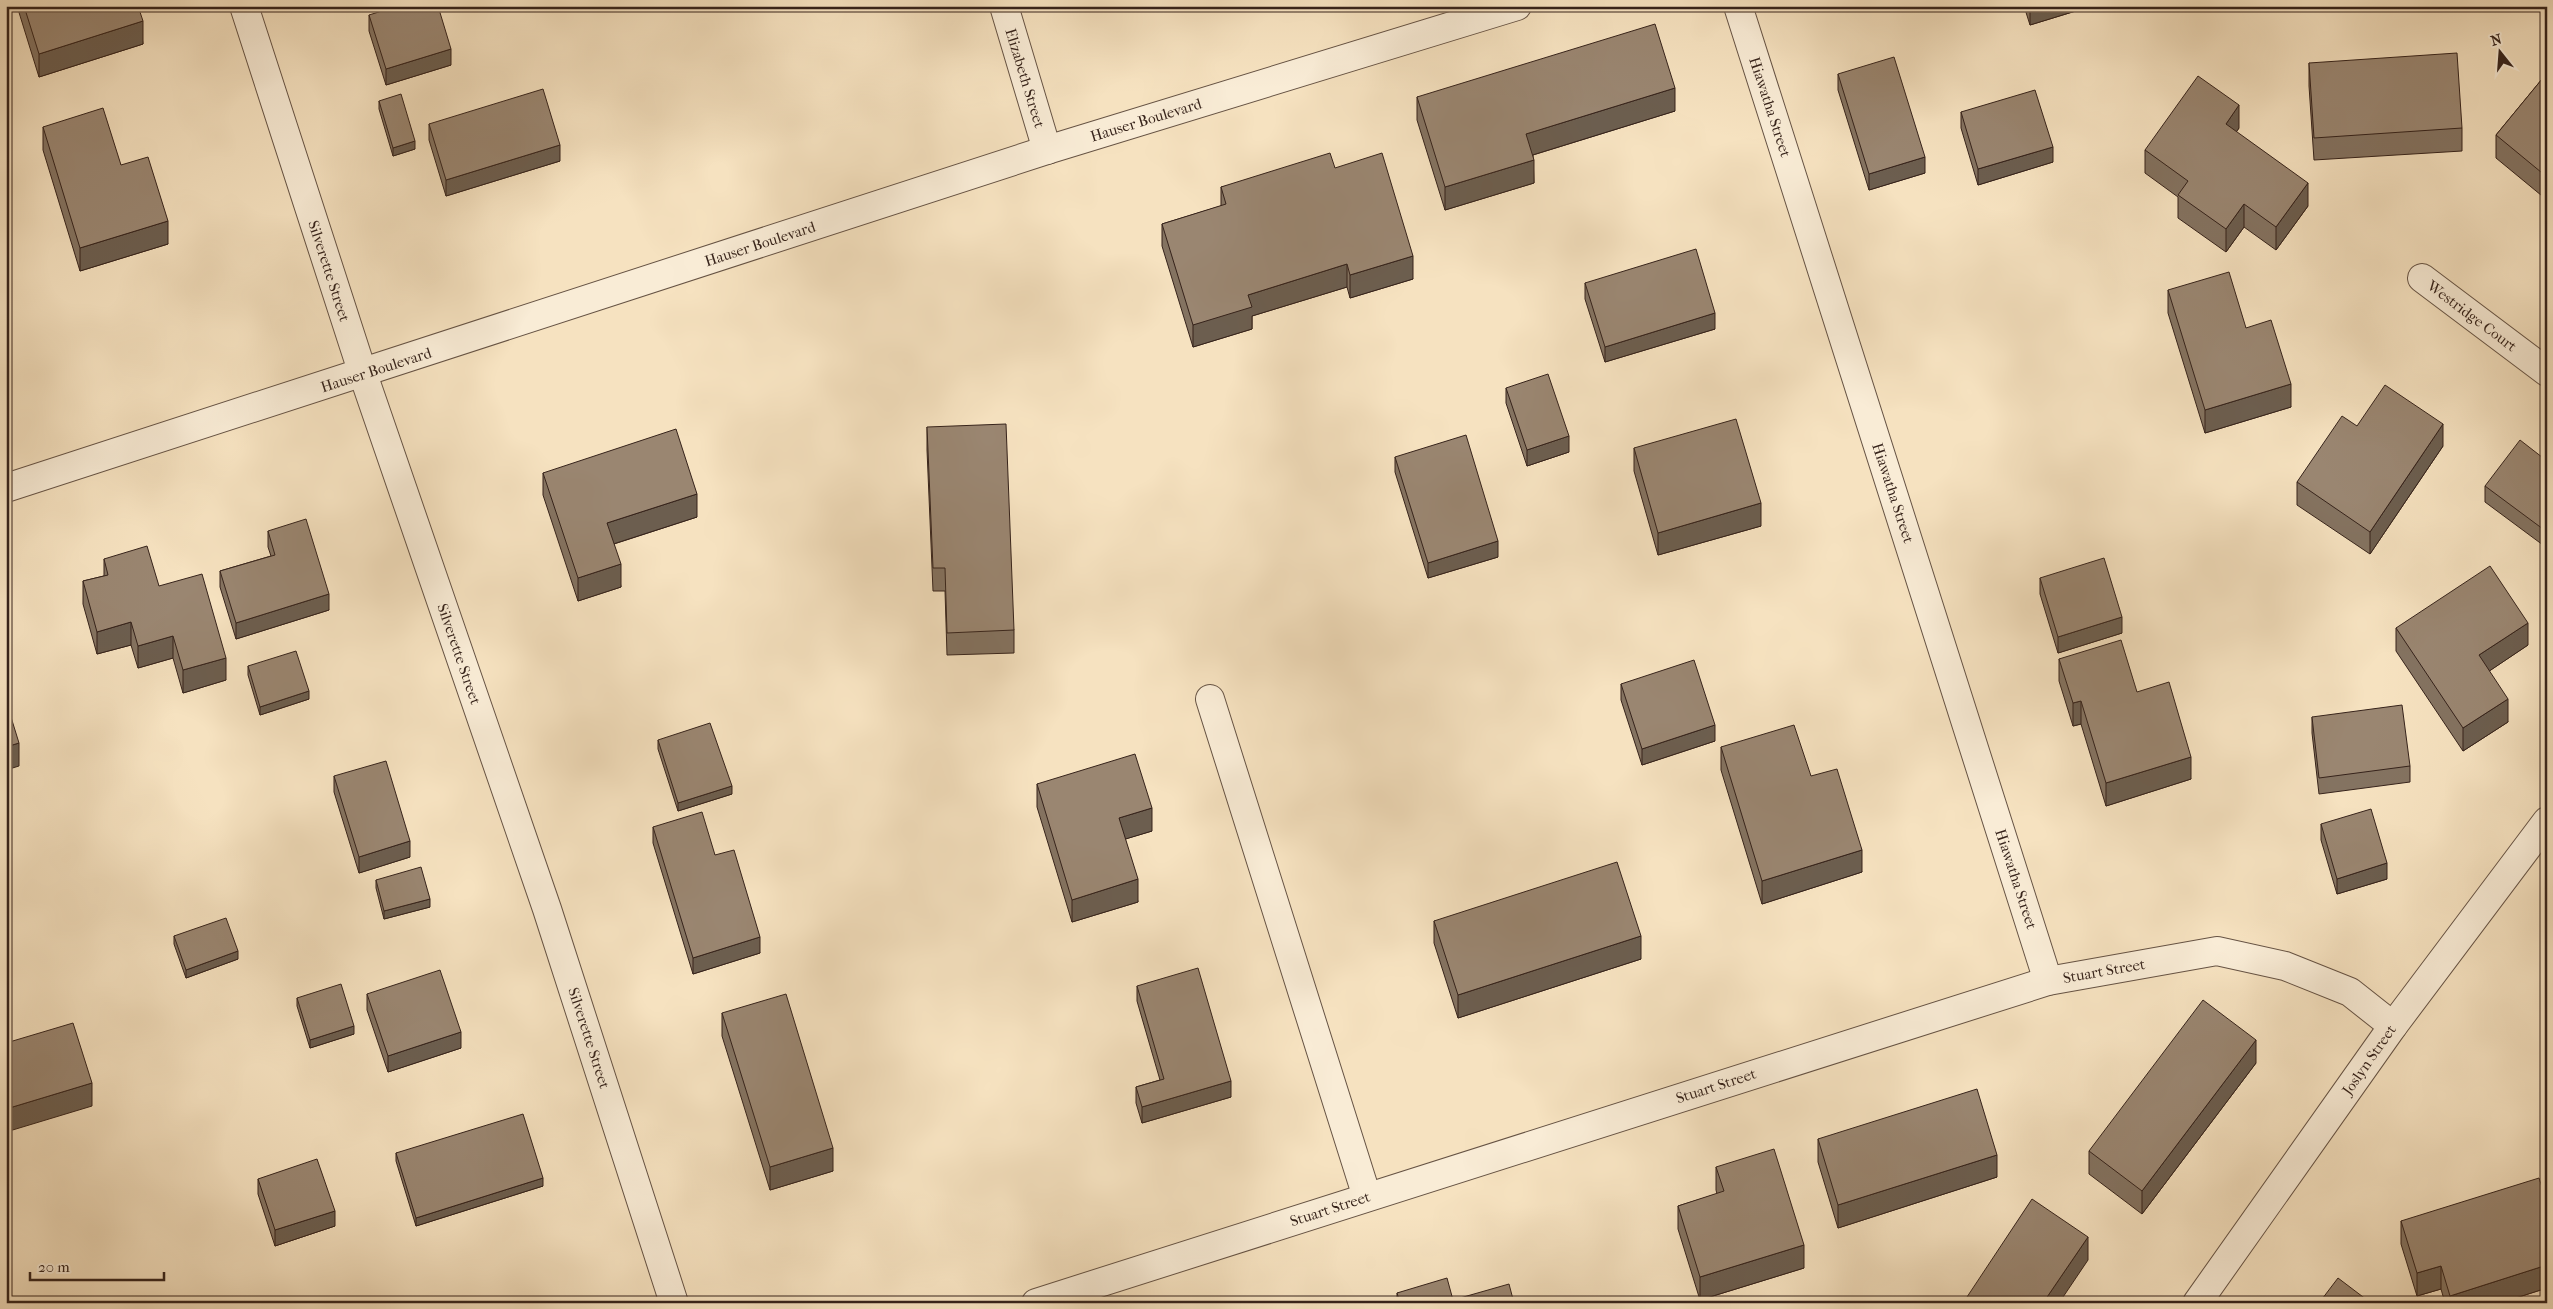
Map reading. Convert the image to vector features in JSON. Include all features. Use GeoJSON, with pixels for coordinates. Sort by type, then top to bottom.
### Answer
{"type":"FeatureCollection","features":[{"type":"Feature","properties":{"kind":"street","name":"Silverette Street"},"geometry":{"type":"LineString","coordinates":[[244,6],[363,374],[547,909],[674,1303]]}},
{"type":"Feature","properties":{"kind":"street","name":"Elizabeth Street"},"geometry":{"type":"LineString","coordinates":[[1004,6],[1047,150]]}},
{"type":"Feature","properties":{"kind":"street","name":"Hauser Boulevard"},"geometry":{"type":"LineString","coordinates":[[6,488],[363,374],[1047,150],[1517,6]]}},
{"type":"Feature","properties":{"kind":"street","name":"Hiawatha Street"},"geometry":{"type":"LineString","coordinates":[[1738,6],[2048,980]]}},
{"type":"Feature","properties":{"kind":"street","name":"Westridge Court"},"geometry":{"type":"LineString","coordinates":[[2422,278],[2547,372]]}},
{"type":"Feature","properties":{"kind":"street"},"geometry":{"type":"LineString","coordinates":[[1210,699],[1367,1197]]}},
{"type":"Feature","properties":{"kind":"street","name":"Joslyn Street"},"geometry":{"type":"LineString","coordinates":[[2197,1303],[2392,1026],[2547,821]]}},
{"type":"Feature","properties":{"kind":"street","name":"Stuart Street"},"geometry":{"type":"LineString","coordinates":[[1036,1303],[2048,980],[2217,952],[2285,966],[2350,992],[2392,1026]]}},
{"type":"Feature","properties":{"kind":"building"},"geometry":{"type":"Polygon","coordinates":[[[24,6],[138,6],[143,21],[39,54],[24,6]]]}},
{"type":"Feature","properties":{"kind":"building"},"geometry":{"type":"Polygon","coordinates":[[[398,6],[438,6],[451,49],[386,69],[369,15],[398,6]]]}},
{"type":"Feature","properties":{"kind":"building"},"geometry":{"type":"Polygon","coordinates":[[[2029,6],[2041,6],[2030,10],[2029,6]]]}},
{"type":"Feature","properties":{"kind":"building"},"geometry":{"type":"Polygon","coordinates":[[[1655,24],[1675,88],[1526,134],[1534,160],[1445,187],[1417,97],[1655,24]]]}},
{"type":"Feature","properties":{"kind":"building"},"geometry":{"type":"Polygon","coordinates":[[[2457,53],[2462,128],[2314,138],[2309,63],[2457,53]]]}},
{"type":"Feature","properties":{"kind":"building"},"geometry":{"type":"Polygon","coordinates":[[[1894,57],[1925,157],[1869,174],[1838,74],[1894,57]]]}},
{"type":"Feature","properties":{"kind":"building"},"geometry":{"type":"Polygon","coordinates":[[[2547,73],[2547,177],[2496,135],[2547,73]]]}},
{"type":"Feature","properties":{"kind":"building"},"geometry":{"type":"Polygon","coordinates":[[[2198,76],[2239,105],[2226,124],[2308,183],[2276,227],[2244,204],[2226,229],[2178,195],[2188,181],[2145,150],[2198,76]]]}},
{"type":"Feature","properties":{"kind":"building"},"geometry":{"type":"Polygon","coordinates":[[[543,89],[560,145],[446,180],[429,124],[543,89]]]}},
{"type":"Feature","properties":{"kind":"building"},"geometry":{"type":"Polygon","coordinates":[[[2035,90],[2053,147],[1978,169],[1961,112],[2035,90]]]}},
{"type":"Feature","properties":{"kind":"building"},"geometry":{"type":"Polygon","coordinates":[[[401,94],[415,141],[393,148],[379,101],[401,94]]]}},
{"type":"Feature","properties":{"kind":"building"},"geometry":{"type":"Polygon","coordinates":[[[103,108],[121,165],[148,157],[168,221],[80,248],[43,127],[103,108]]]}},
{"type":"Feature","properties":{"kind":"building"},"geometry":{"type":"Polygon","coordinates":[[[1330,153],[1335,168],[1382,153],[1413,256],[1350,275],[1347,264],[1248,295],[1252,307],[1193,325],[1162,224],[1226,204],[1221,187],[1330,153]]]}},
{"type":"Feature","properties":{"kind":"building"},"geometry":{"type":"Polygon","coordinates":[[[1696,249],[1715,313],[1605,347],[1585,283],[1696,249]]]}},
{"type":"Feature","properties":{"kind":"building"},"geometry":{"type":"Polygon","coordinates":[[[2229,272],[2246,328],[2271,320],[2291,384],[2205,410],[2168,290],[2229,272]]]}},
{"type":"Feature","properties":{"kind":"building"},"geometry":{"type":"Polygon","coordinates":[[[1548,374],[1569,436],[1527,450],[1506,388],[1548,374]]]}},
{"type":"Feature","properties":{"kind":"building"},"geometry":{"type":"Polygon","coordinates":[[[2385,385],[2443,424],[2370,532],[2297,482],[2342,416],[2357,426],[2385,385]]]}},
{"type":"Feature","properties":{"kind":"building"},"geometry":{"type":"Polygon","coordinates":[[[1736,419],[1761,503],[1658,533],[1634,448],[1736,419]]]}},
{"type":"Feature","properties":{"kind":"building"},"geometry":{"type":"Polygon","coordinates":[[[1006,424],[1014,630],[947,633],[945,568],[933,568],[927,427],[1006,424]]]}},
{"type":"Feature","properties":{"kind":"building"},"geometry":{"type":"Polygon","coordinates":[[[676,429],[697,494],[607,523],[621,564],[578,578],[543,473],[676,429]]]}},
{"type":"Feature","properties":{"kind":"building"},"geometry":{"type":"Polygon","coordinates":[[[1466,435],[1498,541],[1428,563],[1395,457],[1466,435]]]}},
{"type":"Feature","properties":{"kind":"building"},"geometry":{"type":"Polygon","coordinates":[[[2520,440],[2547,461],[2547,532],[2485,486],[2520,440]]]}},
{"type":"Feature","properties":{"kind":"building"},"geometry":{"type":"Polygon","coordinates":[[[306,519],[329,594],[236,623],[220,571],[275,555],[268,531],[306,519]]]}},
{"type":"Feature","properties":{"kind":"building"},"geometry":{"type":"Polygon","coordinates":[[[147,546],[159,586],[202,574],[226,658],[183,670],[173,636],[138,646],[131,622],[97,632],[83,581],[108,575],[104,559],[147,546]]]}},
{"type":"Feature","properties":{"kind":"building"},"geometry":{"type":"Polygon","coordinates":[[[2104,558],[2122,617],[2058,637],[2040,578],[2104,558]]]}},
{"type":"Feature","properties":{"kind":"building"},"geometry":{"type":"Polygon","coordinates":[[[2490,566],[2528,623],[2479,655],[2508,699],[2463,728],[2396,628],[2490,566]]]}},
{"type":"Feature","properties":{"kind":"building"},"geometry":{"type":"Polygon","coordinates":[[[2121,640],[2137,692],[2169,682],[2191,757],[2106,783],[2081,701],[2073,703],[2059,659],[2121,640]]]}},
{"type":"Feature","properties":{"kind":"building"},"geometry":{"type":"Polygon","coordinates":[[[296,651],[309,691],[260,707],[248,666],[296,651]]]}},
{"type":"Feature","properties":{"kind":"building"},"geometry":{"type":"Polygon","coordinates":[[[1694,660],[1715,725],[1642,749],[1621,684],[1694,660]]]}},
{"type":"Feature","properties":{"kind":"building"},"geometry":{"type":"Polygon","coordinates":[[[6,701],[19,743],[6,747],[6,701]]]}},
{"type":"Feature","properties":{"kind":"building"},"geometry":{"type":"Polygon","coordinates":[[[2402,705],[2410,766],[2319,778],[2312,717],[2402,705]]]}},
{"type":"Feature","properties":{"kind":"building"},"geometry":{"type":"Polygon","coordinates":[[[710,723],[732,786],[678,803],[658,740],[710,723]]]}},
{"type":"Feature","properties":{"kind":"building"},"geometry":{"type":"Polygon","coordinates":[[[1794,725],[1811,776],[1837,769],[1862,850],[1762,881],[1721,747],[1794,725]]]}},
{"type":"Feature","properties":{"kind":"building"},"geometry":{"type":"Polygon","coordinates":[[[1135,754],[1152,808],[1119,818],[1138,879],[1072,900],[1037,784],[1135,754]]]}},
{"type":"Feature","properties":{"kind":"building"},"geometry":{"type":"Polygon","coordinates":[[[386,761],[410,841],[359,857],[334,776],[386,761]]]}},
{"type":"Feature","properties":{"kind":"building"},"geometry":{"type":"Polygon","coordinates":[[[2371,809],[2387,863],[2337,879],[2321,824],[2371,809]]]}},
{"type":"Feature","properties":{"kind":"building"},"geometry":{"type":"Polygon","coordinates":[[[702,812],[715,855],[734,850],[760,937],[693,958],[653,827],[702,812]]]}},
{"type":"Feature","properties":{"kind":"building"},"geometry":{"type":"Polygon","coordinates":[[[1617,862],[1641,936],[1458,995],[1434,921],[1617,862]]]}},
{"type":"Feature","properties":{"kind":"building"},"geometry":{"type":"Polygon","coordinates":[[[421,867],[430,899],[384,911],[376,880],[421,867]]]}},
{"type":"Feature","properties":{"kind":"building"},"geometry":{"type":"Polygon","coordinates":[[[226,918],[238,951],[186,970],[174,936],[226,918]]]}},
{"type":"Feature","properties":{"kind":"building"},"geometry":{"type":"Polygon","coordinates":[[[1198,968],[1231,1081],[1142,1107],[1136,1087],[1164,1079],[1137,986],[1198,968]]]}},
{"type":"Feature","properties":{"kind":"building"},"geometry":{"type":"Polygon","coordinates":[[[440,970],[461,1032],[388,1056],[367,994],[440,970]]]}},
{"type":"Feature","properties":{"kind":"building"},"geometry":{"type":"Polygon","coordinates":[[[341,984],[354,1026],[310,1040],[297,998],[341,984]]]}},
{"type":"Feature","properties":{"kind":"building"},"geometry":{"type":"Polygon","coordinates":[[[786,994],[833,1148],[770,1167],[722,1013],[786,994]]]}},
{"type":"Feature","properties":{"kind":"building"},"geometry":{"type":"Polygon","coordinates":[[[2203,1000],[2256,1040],[2142,1191],[2089,1151],[2203,1000]]]}},
{"type":"Feature","properties":{"kind":"building"},"geometry":{"type":"Polygon","coordinates":[[[73,1023],[92,1083],[6,1109],[6,1043],[73,1023]]]}},
{"type":"Feature","properties":{"kind":"building"},"geometry":{"type":"Polygon","coordinates":[[[1977,1089],[1997,1155],[1838,1205],[1818,1139],[1977,1089]]]}},
{"type":"Feature","properties":{"kind":"building"},"geometry":{"type":"Polygon","coordinates":[[[523,1114],[543,1178],[416,1218],[396,1153],[523,1114]]]}},
{"type":"Feature","properties":{"kind":"building"},"geometry":{"type":"Polygon","coordinates":[[[1774,1149],[1804,1245],[1700,1277],[1678,1206],[1724,1191],[1716,1167],[1774,1149]]]}},
{"type":"Feature","properties":{"kind":"building"},"geometry":{"type":"Polygon","coordinates":[[[317,1159],[335,1211],[275,1230],[258,1179],[317,1159]]]}},
{"type":"Feature","properties":{"kind":"building"},"geometry":{"type":"Polygon","coordinates":[[[2539,1178],[2547,1202],[2547,1265],[2450,1296],[2441,1266],[2417,1273],[2401,1221],[2539,1178]]]}},
{"type":"Feature","properties":{"kind":"building"},"geometry":{"type":"Polygon","coordinates":[[[2032,1199],[2088,1237],[2043,1303],[1963,1303],[2032,1199]]]}},
{"type":"Feature","properties":{"kind":"building"},"geometry":{"type":"Polygon","coordinates":[[[1447,1278],[1453,1300],[1509,1284],[1514,1303],[1400,1303],[1397,1293],[1447,1278]]]}},
{"type":"Feature","properties":{"kind":"building"},"geometry":{"type":"Polygon","coordinates":[[[2338,1278],[2371,1303],[2319,1303],[2338,1278]]]}}]}
